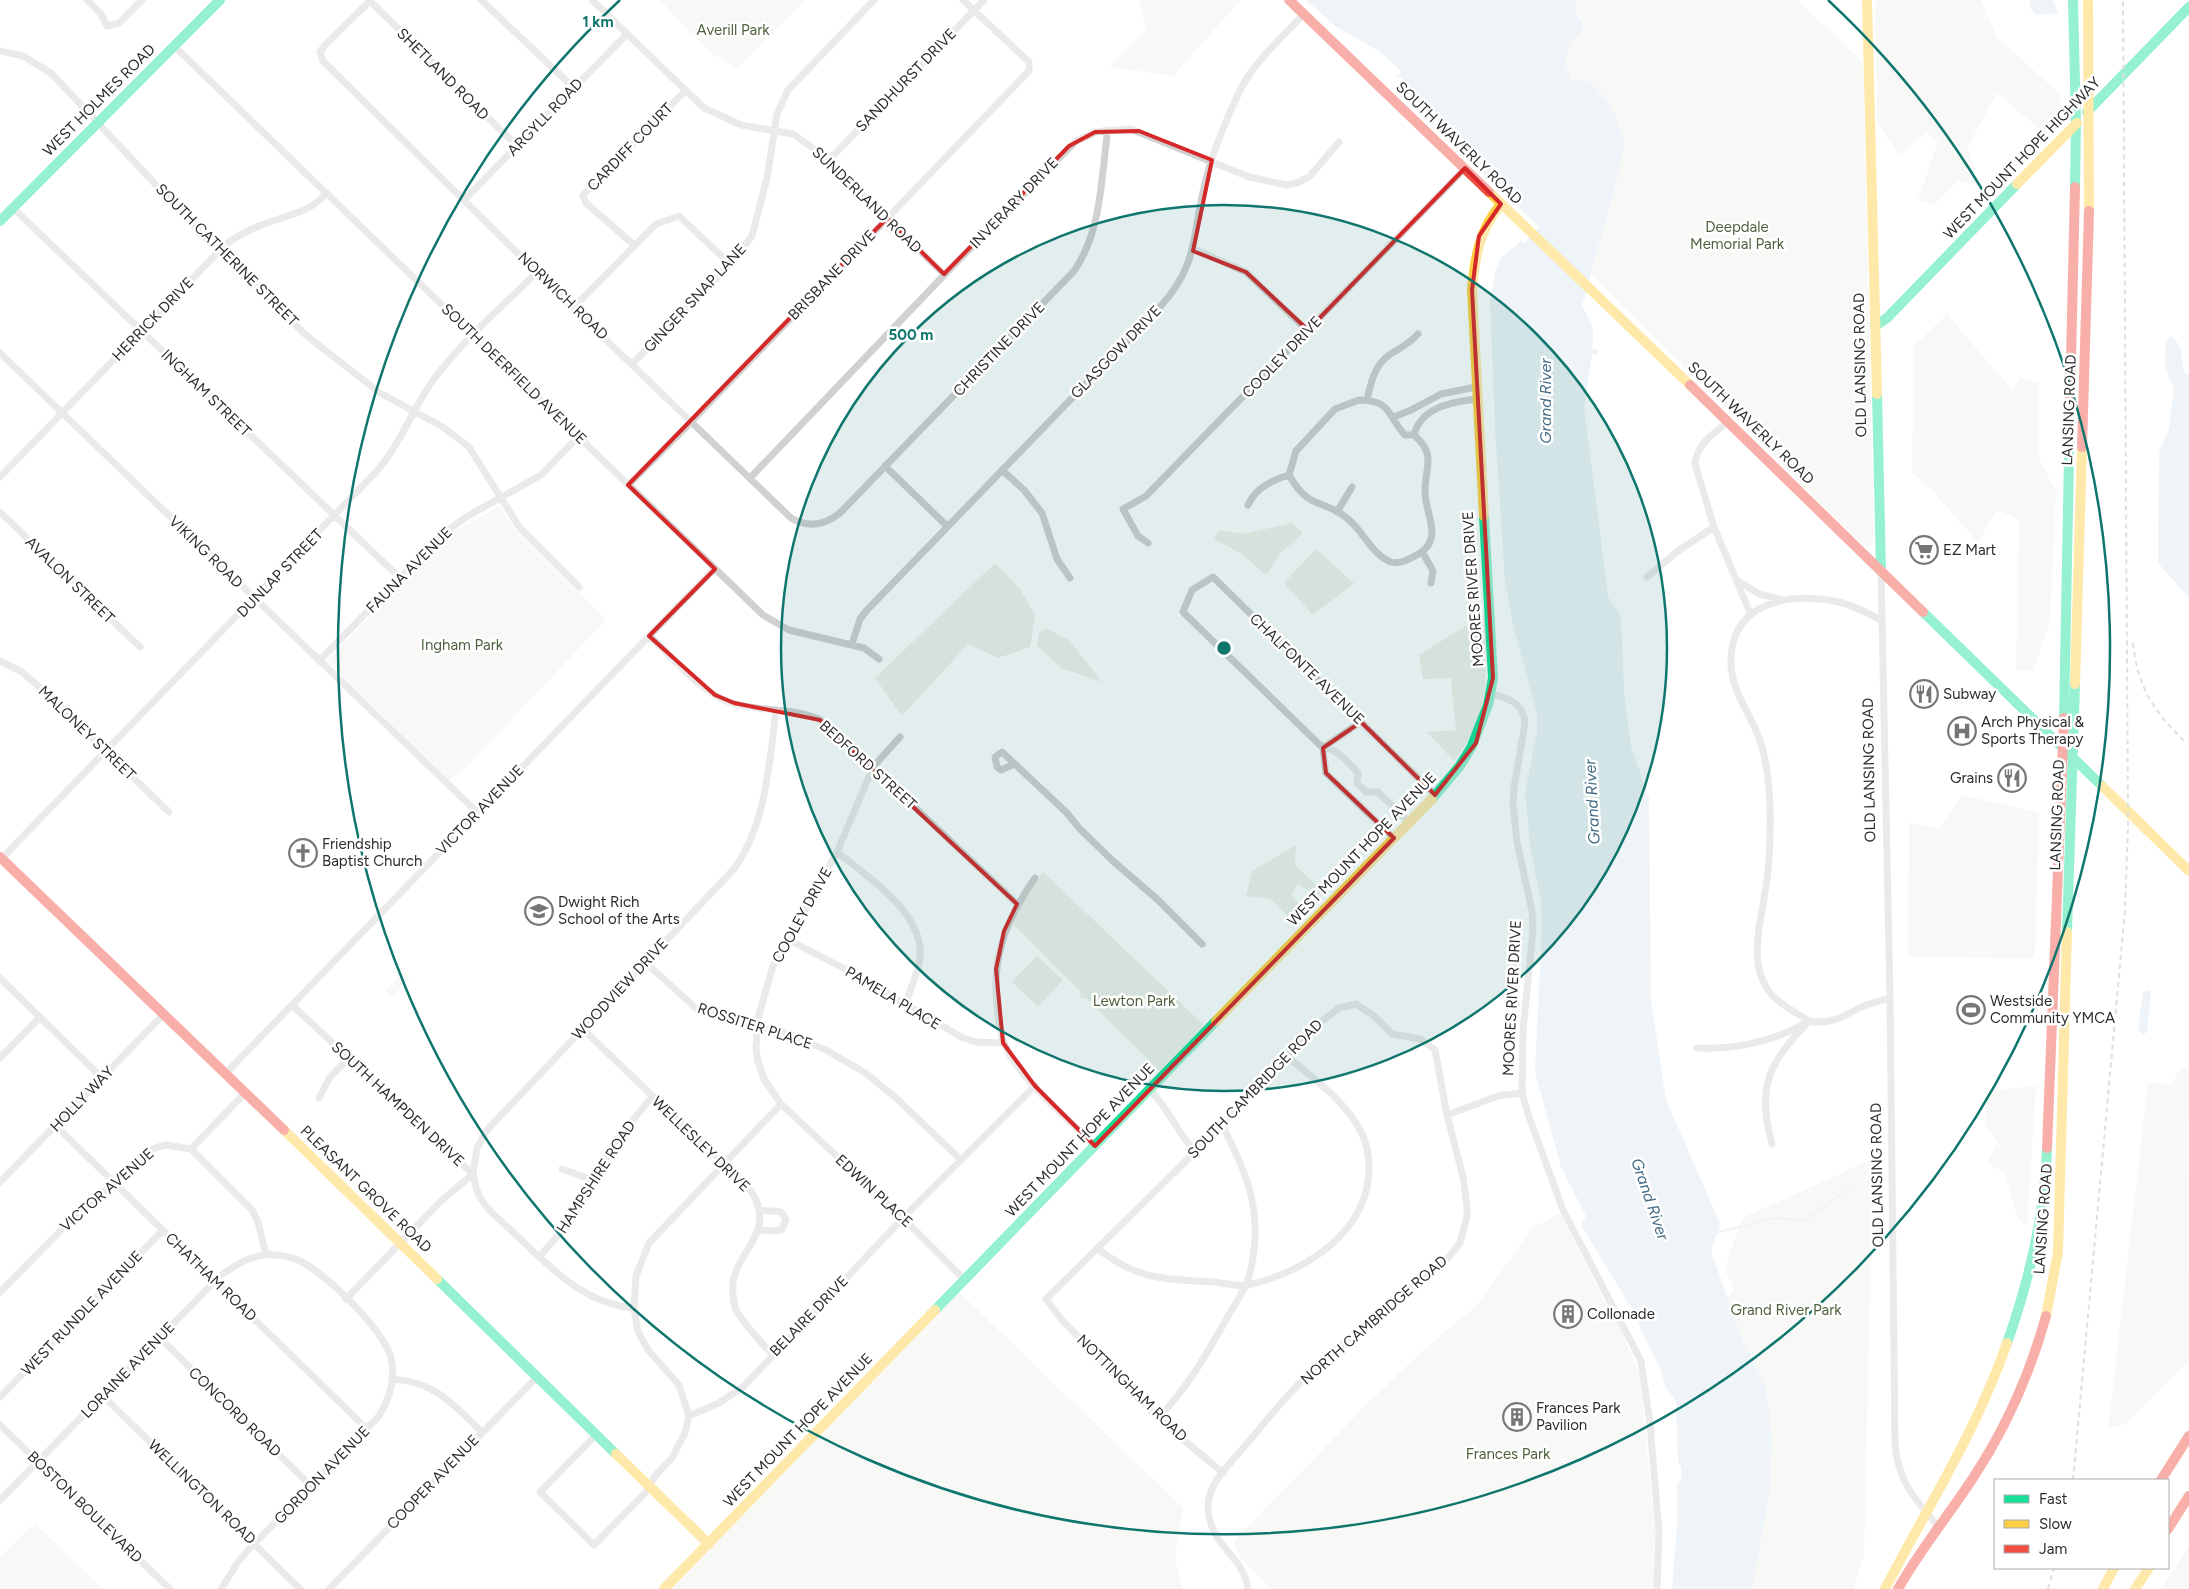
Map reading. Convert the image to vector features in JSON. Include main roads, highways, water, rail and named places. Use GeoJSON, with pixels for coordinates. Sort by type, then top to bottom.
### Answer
{"type":"FeatureCollection","features":[{"type":"Feature","properties":{"kind":"main road","name":"WEST HOLMES ROAD"},"geometry":{"type":"LineString","coordinates":[[0,221],[220,0]]}},
{"type":"Feature","properties":{"kind":"main road","name":"SOUTH WAVERLY ROAD"},"geometry":{"type":"LineString","coordinates":[[1289,0],[1728,421],[1880,572],[2189,871]]}},
{"type":"Feature","properties":{"kind":"main road","name":"OLD LANSING ROAD"},"geometry":{"type":"LineString","coordinates":[[1867,0],[1880,572]]}},
{"type":"Feature","properties":{"kind":"main road","name":"LANSING ROAD"},"geometry":{"type":"LineString","coordinates":[[1885,1589],[1955,1464],[1998,1370],[2020,1304],[2042,1202],[2048,1150],[2063,747],[2076,124],[2073,0]]}},
{"type":"Feature","properties":{"kind":"main road","name":"LANSING ROAD"},"geometry":{"type":"LineString","coordinates":[[1898,1589],[1938,1526],[1985,1460],[2017,1400],[2037,1348],[2055,1278],[2061,1212],[2090,167],[2088,0]]}},
{"type":"Feature","properties":{"kind":"main road","name":"WEST MOUNT HOPE HIGHWAY"},"geometry":{"type":"LineString","coordinates":[[1875,326],[1887,318],[2189,7]]}},
{"type":"Feature","properties":{"kind":"main road","name":"MOORES RIVER DRIVE"},"geometry":{"type":"LineString","coordinates":[[1491,694],[1493,678],[1472,309],[1474,265],[1479,236],[1489,218],[1501,204]]}},
{"type":"Feature","properties":{"kind":"main road","name":"WEST MOUNT HOPE AVENUE"},"geometry":{"type":"LineString","coordinates":[[664,1589],[1435,795],[1462,765],[1476,743],[1491,694]]}},
{"type":"Feature","properties":{"kind":"main road","name":"PLEASANT GROVE ROAD"},"geometry":{"type":"LineString","coordinates":[[1,859],[709,1544]]}},
{"type":"Feature","properties":{"kind":"main road"},"geometry":{"type":"LineString","coordinates":[[2162,1479],[2189,1436]]}},
{"type":"Feature","properties":{"kind":"main road"},"geometry":{"type":"LineString","coordinates":[[2169,1481],[2189,1451]]}},
{"type":"Feature","properties":{"kind":"main road"},"geometry":{"type":"LineString","coordinates":[[2169,1527],[2189,1496]]}},
{"type":"Feature","properties":{"kind":"main road"},"geometry":{"type":"LineString","coordinates":[[2169,1538],[2189,1509]]}},
{"type":"Feature","properties":{"kind":"main road"},"geometry":{"type":"LineString","coordinates":[[2103,1589],[2113,1569]]}},
{"type":"Feature","properties":{"kind":"main road"},"geometry":{"type":"LineString","coordinates":[[2134,1589],[2144,1569]]}},
{"type":"Feature","properties":{"kind":"main road"},"geometry":{"type":"LineString","coordinates":[[2134,1589],[2148,1569]]}},
{"type":"Feature","properties":{"kind":"water","name":"Grand River"},"geometry":{"type":"Polygon","coordinates":[[[1306,0],[1576,0],[1576,13],[1583,25],[1578,36],[1570,42],[1565,62],[1571,79],[1590,82],[1606,99],[1616,117],[1624,143],[1619,173],[1582,306],[1592,326],[1592,348],[1598,350],[1597,355],[1592,354],[1584,408],[1608,597],[1621,616],[1624,693],[1631,746],[1649,798],[1651,1000],[1666,1100],[1720,1223],[1711,1251],[1742,1340],[1766,1388],[1772,1437],[1770,1490],[1752,1589],[1672,1589],[1677,1526],[1677,1484],[1682,1477],[1681,1467],[1678,1463],[1676,1401],[1665,1386],[1661,1371],[1630,1306],[1581,1225],[1586,1216],[1561,1167],[1535,1072],[1542,926],[1541,901],[1530,844],[1525,793],[1537,732],[1537,713],[1514,629],[1505,581],[1495,427],[1490,302],[1496,268],[1502,257],[1521,241],[1524,243],[1539,227],[1482,172],[1482,157],[1416,95],[1401,77],[1395,78],[1401,71],[1380,52],[1335,26],[1306,0]]]}},
{"type":"Feature","properties":{"kind":"water"},"geometry":{"type":"Polygon","coordinates":[[[2029,0],[2053,0],[2058,13],[2037,15],[2031,9],[2029,0]]]}},
{"type":"Feature","properties":{"kind":"water"},"geometry":{"type":"Polygon","coordinates":[[[2171,336],[2180,348],[2184,372],[2189,374],[2189,598],[2158,563],[2159,452],[2169,429],[2174,388],[2165,368],[2167,339],[2171,336]]]}},
{"type":"Feature","properties":{"kind":"water"},"geometry":{"type":"Polygon","coordinates":[[[2148,990],[2151,993],[2147,1032],[2143,1035],[2138,1029],[2143,992],[2148,990]]]}},
{"type":"Feature","properties":{"kind":"waterway"},"geometry":{"type":"LineString","coordinates":[[1715,1233],[1775,1218],[1805,1220],[1850,1188]]}},
{"type":"Feature","properties":{"kind":"railway"},"geometry":{"type":"LineString","coordinates":[[2073,1479],[2125,910],[2128,825],[2123,0]]}},
{"type":"Feature","properties":{"kind":"railway"},"geometry":{"type":"LineString","coordinates":[[2133,643],[2135,659],[2143,686],[2164,719],[2184,741]]}},
{"type":"Feature","properties":{"kind":"railway"},"geometry":{"type":"LineString","coordinates":[[2048,1589],[2054,1569]]}},
{"type":"Feature","properties":{"kind":"place","name":"EZ Mart"},"geometry":{"type":"Point","coordinates":[1924,550]}},
{"type":"Feature","properties":{"kind":"place","name":"Subway"},"geometry":{"type":"Point","coordinates":[1924,694]}},
{"type":"Feature","properties":{"kind":"place","name":"Arch Physical & Sports Therapy"},"geometry":{"type":"Point","coordinates":[1962,731]}},
{"type":"Feature","properties":{"kind":"place","name":"Grains"},"geometry":{"type":"Point","coordinates":[2012,778]}},
{"type":"Feature","properties":{"kind":"place","name":"Friendship Baptist Church"},"geometry":{"type":"Point","coordinates":[303,853]}},
{"type":"Feature","properties":{"kind":"place","name":"Dwight Rich School of the Arts"},"geometry":{"type":"Point","coordinates":[539,911]}},
{"type":"Feature","properties":{"kind":"place","name":"Westside Community YMCA"},"geometry":{"type":"Point","coordinates":[1971,1010]}},
{"type":"Feature","properties":{"kind":"place","name":"Collonade"},"geometry":{"type":"Point","coordinates":[1568,1314]}},
{"type":"Feature","properties":{"kind":"place","name":"Frances Park Pavilion"},"geometry":{"type":"Point","coordinates":[1517,1417]}},
{"type":"Feature","properties":{"kind":"park label","name":"Averill Park"},"geometry":{"type":"Point","coordinates":[733,30]}},
{"type":"Feature","properties":{"kind":"park label","name":"Deepdale Memorial Park"},"geometry":{"type":"Point","coordinates":[1737,236]}},
{"type":"Feature","properties":{"kind":"park label","name":"Ingham Park"},"geometry":{"type":"Point","coordinates":[462,645]}},
{"type":"Feature","properties":{"kind":"park label","name":"Lewton Park"},"geometry":{"type":"Point","coordinates":[1134,1001]}},
{"type":"Feature","properties":{"kind":"park label","name":"Grand River Park"},"geometry":{"type":"Point","coordinates":[1786,1310]}},
{"type":"Feature","properties":{"kind":"park label","name":"Frances Park"},"geometry":{"type":"Point","coordinates":[1508,1454]}}]}
